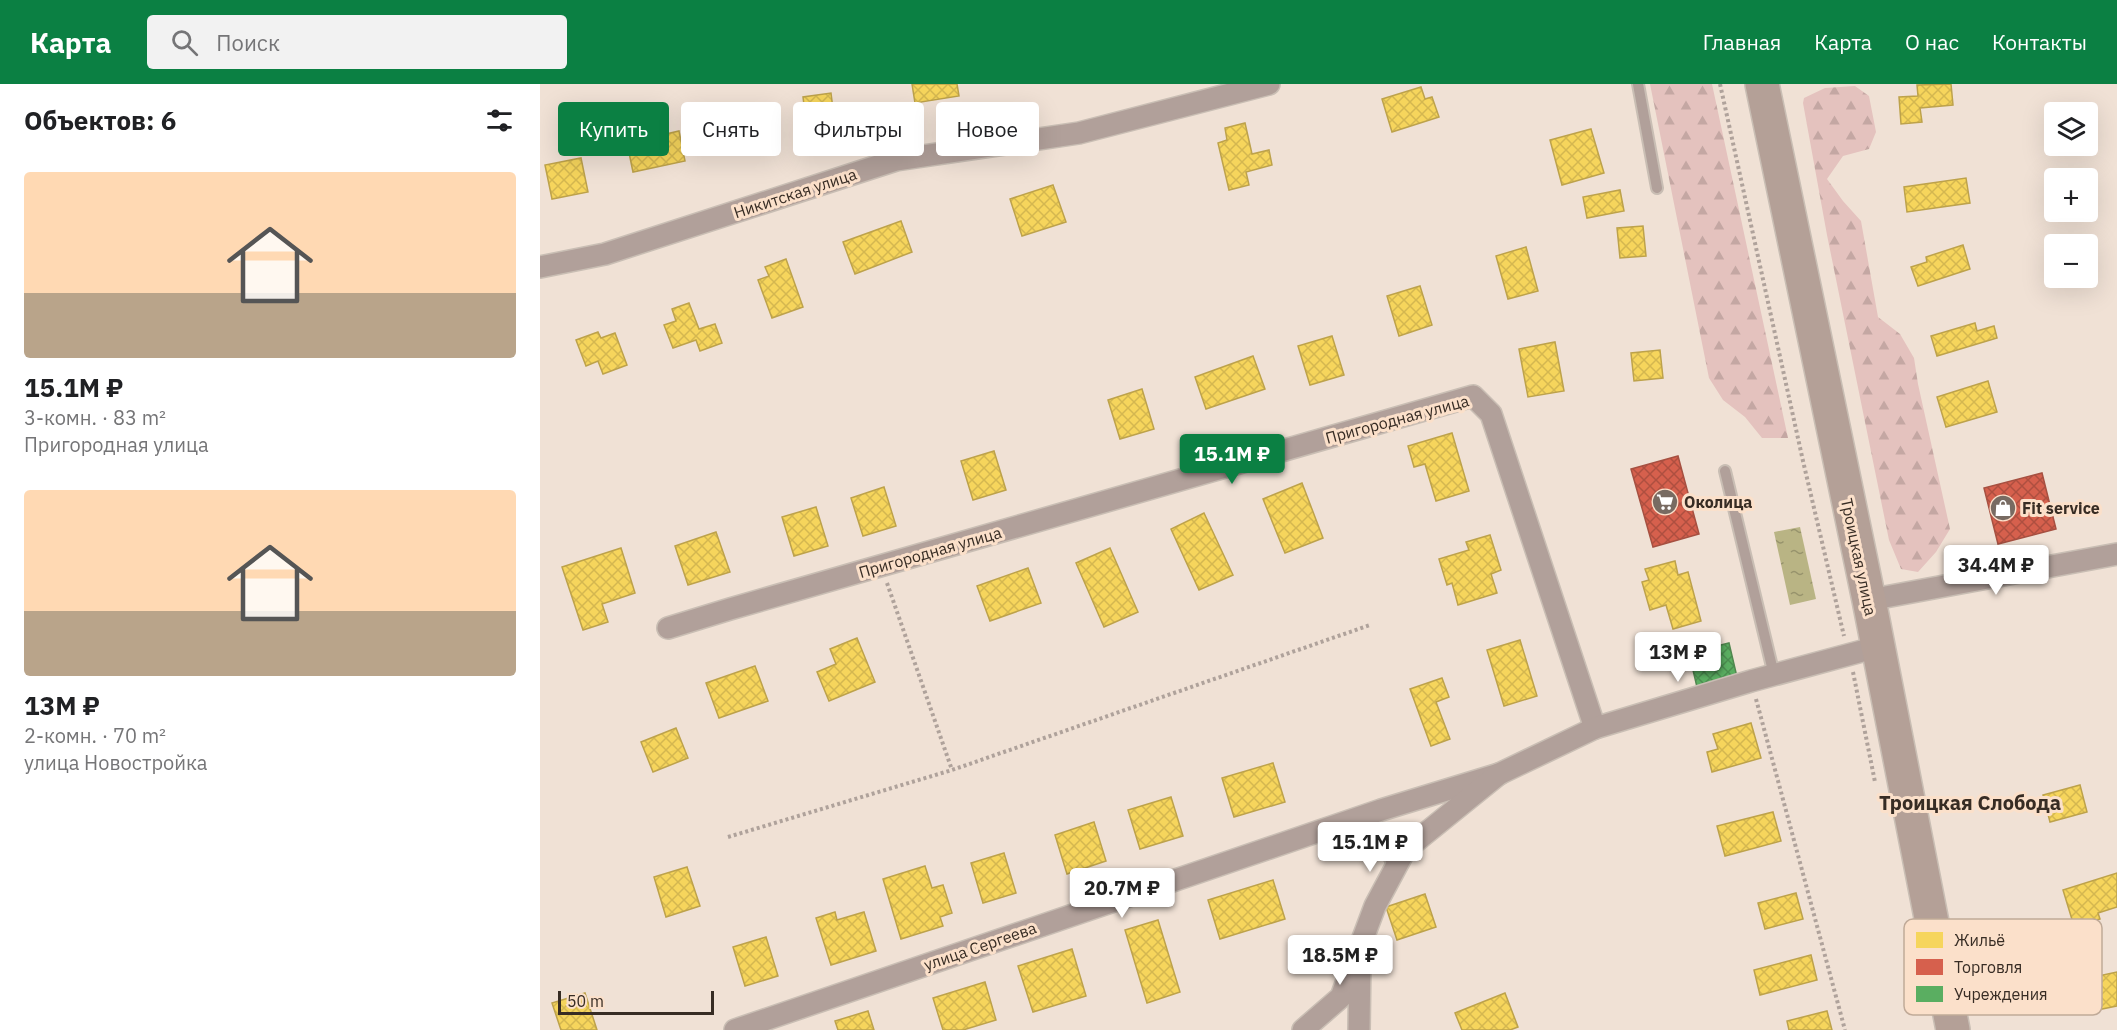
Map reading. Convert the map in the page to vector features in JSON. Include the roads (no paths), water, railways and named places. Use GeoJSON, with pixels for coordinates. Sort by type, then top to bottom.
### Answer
{"type":"FeatureCollection","features":[{"type":"Feature","properties":{"kind":"main road","name":"Троицкая улица"},"geometry":{"type":"LineString","coordinates":[[1762,84],[1869,600],[1863,651],[1927,919]]}},
{"type":"Feature","properties":{"kind":"main road","name":"Троицкая улица"},"geometry":{"type":"LineString","coordinates":[[1949,1015],[1953,1030]]}},
{"type":"Feature","properties":{"kind":"street","name":"Никитская улица"},"geometry":{"type":"LineString","coordinates":[[540,267],[606,254],[896,160],[1079,133],[1269,84]]}},
{"type":"Feature","properties":{"kind":"street","name":"Пригородная улица"},"geometry":{"type":"LineString","coordinates":[[668,628],[1473,396],[1491,414],[1595,728]]}},
{"type":"Feature","properties":{"kind":"street"},"geometry":{"type":"LineString","coordinates":[[1869,600],[2117,554]]}},
{"type":"Feature","properties":{"kind":"street"},"geometry":{"type":"LineString","coordinates":[[1303,1030],[1341,998],[1375,906],[1405,849],[1498,774],[1595,728],[1751,681],[1863,651]]}},
{"type":"Feature","properties":{"kind":"street","name":"улица Сергеева"},"geometry":{"type":"LineString","coordinates":[[735,1030],[1360,817],[1498,774]]}},
{"type":"Feature","properties":{"kind":"street"},"geometry":{"type":"LineString","coordinates":[[1359,1030],[1361,942]]}},
{"type":"Feature","properties":{"kind":"lane"},"geometry":{"type":"LineString","coordinates":[[1638,84],[1657,188]]}},
{"type":"Feature","properties":{"kind":"lane"},"geometry":{"type":"LineString","coordinates":[[1725,471],[1774,675]]}},
{"type":"Feature","properties":{"kind":"lane"},"geometry":{"type":"LineString","coordinates":[[1360,817],[1396,867]]}},
{"type":"Feature","properties":{"kind":"water"},"geometry":{"type":"Polygon","coordinates":[[[1800,527],[1816,599],[1790,605],[1774,532],[1800,527]]]}},
{"type":"Feature","properties":{"kind":"place","name":"Околица"},"geometry":{"type":"Point","coordinates":[1665,502]}},
{"type":"Feature","properties":{"kind":"place","name":"Fit service"},"geometry":{"type":"Point","coordinates":[2003,508]}},
{"type":"Feature","properties":{"kind":"district","name":"Троицкая Слобода"},"geometry":{"type":"Point","coordinates":[1970,802]}}]}
